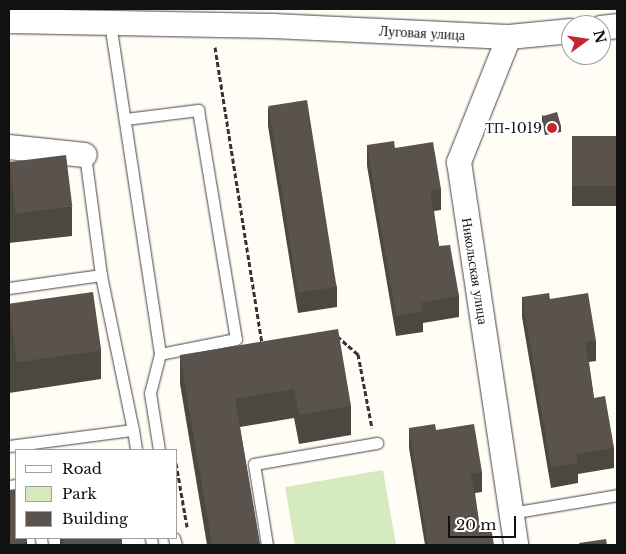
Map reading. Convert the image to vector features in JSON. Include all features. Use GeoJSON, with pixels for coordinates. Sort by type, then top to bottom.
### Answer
{"type":"FeatureCollection","features":[{"type":"Feature","properties":{"kind":"street","name":"Луговая улица"},"geometry":{"type":"LineString","coordinates":[[9,21],[212,25],[275,17],[509,37],[561,32]]}},
{"type":"Feature","properties":{"kind":"street","name":"Никольская улица"},"geometry":{"type":"LineString","coordinates":[[509,37],[459,162],[516,545]]}},
{"type":"Feature","properties":{"kind":"street"},"geometry":{"type":"LineString","coordinates":[[9,147],[85,155]]}},
{"type":"Feature","properties":{"kind":"lane"},"geometry":{"type":"LineString","coordinates":[[110,23],[160,354],[150,393],[159,449]]}},
{"type":"Feature","properties":{"kind":"lane"},"geometry":{"type":"LineString","coordinates":[[124,119],[198,110],[236,339],[160,354]]}},
{"type":"Feature","properties":{"kind":"lane"},"geometry":{"type":"LineString","coordinates":[[85,155],[100,275],[136,449]]}},
{"type":"Feature","properties":{"kind":"lane"},"geometry":{"type":"LineString","coordinates":[[9,288],[100,275]]}},
{"type":"Feature","properties":{"kind":"lane"},"geometry":{"type":"LineString","coordinates":[[9,446],[133,430]]}},
{"type":"Feature","properties":{"kind":"lane"},"geometry":{"type":"LineString","coordinates":[[267,545],[254,464],[375,440]]}},
{"type":"Feature","properties":{"kind":"lane"},"geometry":{"type":"LineString","coordinates":[[511,513],[617,495]]}},
{"type":"Feature","properties":{"kind":"path"},"geometry":{"type":"LineString","coordinates":[[212,25],[263,350]]}},
{"type":"Feature","properties":{"kind":"path"},"geometry":{"type":"LineString","coordinates":[[328,338],[337,336],[358,354],[375,440]]}},
{"type":"Feature","properties":{"kind":"path"},"geometry":{"type":"LineString","coordinates":[[178,474],[189,536]]}},
{"type":"Feature","properties":{"kind":"green space"},"geometry":{"type":"Polygon","coordinates":[[[383,470],[396,545],[295,545],[285,487],[383,470]]]}},
{"type":"Feature","properties":{"kind":"building"},"geometry":{"type":"Polygon","coordinates":[[[307,100],[337,287],[298,293],[268,106],[307,100]]]}},
{"type":"Feature","properties":{"kind":"building"},"geometry":{"type":"Polygon","coordinates":[[[557,112],[561,126],[547,131],[543,116],[557,112]]]}},
{"type":"Feature","properties":{"kind":"building"},"geometry":{"type":"Polygon","coordinates":[[[572,136],[617,136],[617,186],[572,186],[572,136]]]}},
{"type":"Feature","properties":{"kind":"building"},"geometry":{"type":"Polygon","coordinates":[[[394,141],[395,148],[433,142],[441,189],[430,191],[439,246],[450,245],[459,296],[421,303],[423,311],[396,316],[367,145],[394,141]]]}},
{"type":"Feature","properties":{"kind":"building"},"geometry":{"type":"Polygon","coordinates":[[[66,155],[72,207],[16,214],[9,162],[66,155]]]}},
{"type":"Feature","properties":{"kind":"building"},"geometry":{"type":"Polygon","coordinates":[[[93,292],[101,350],[17,362],[9,304],[93,292]]]}},
{"type":"Feature","properties":{"kind":"building"},"geometry":{"type":"Polygon","coordinates":[[[549,293],[550,299],[588,293],[596,341],[585,342],[594,398],[605,396],[614,448],[576,454],[578,463],[551,467],[522,297],[549,293]]]}},
{"type":"Feature","properties":{"kind":"building"},"geometry":{"type":"Polygon","coordinates":[[[338,329],[351,406],[299,415],[294,389],[235,399],[260,545],[212,545],[180,355],[338,329]]]}},
{"type":"Feature","properties":{"kind":"building"},"geometry":{"type":"Polygon","coordinates":[[[435,424],[436,430],[474,424],[482,472],[471,474],[480,529],[491,527],[494,545],[428,545],[409,428],[435,424]]]}},
{"type":"Feature","properties":{"kind":"building"},"geometry":{"type":"Polygon","coordinates":[[[15,489],[15,539],[27,539],[27,542],[9,545],[9,490],[15,489]]]}},
{"type":"Feature","properties":{"kind":"building"},"geometry":{"type":"Polygon","coordinates":[[[63,539],[122,539],[122,545],[63,545],[63,539]]]}},
{"type":"Feature","properties":{"kind":"building"},"geometry":{"type":"Polygon","coordinates":[[[606,539],[607,545],[580,545],[579,543],[606,539]]]}},
{"type":"Feature","properties":{"kind":"place","name":"ТП-1019"},"geometry":{"type":"Point","coordinates":[552,128]}}]}
